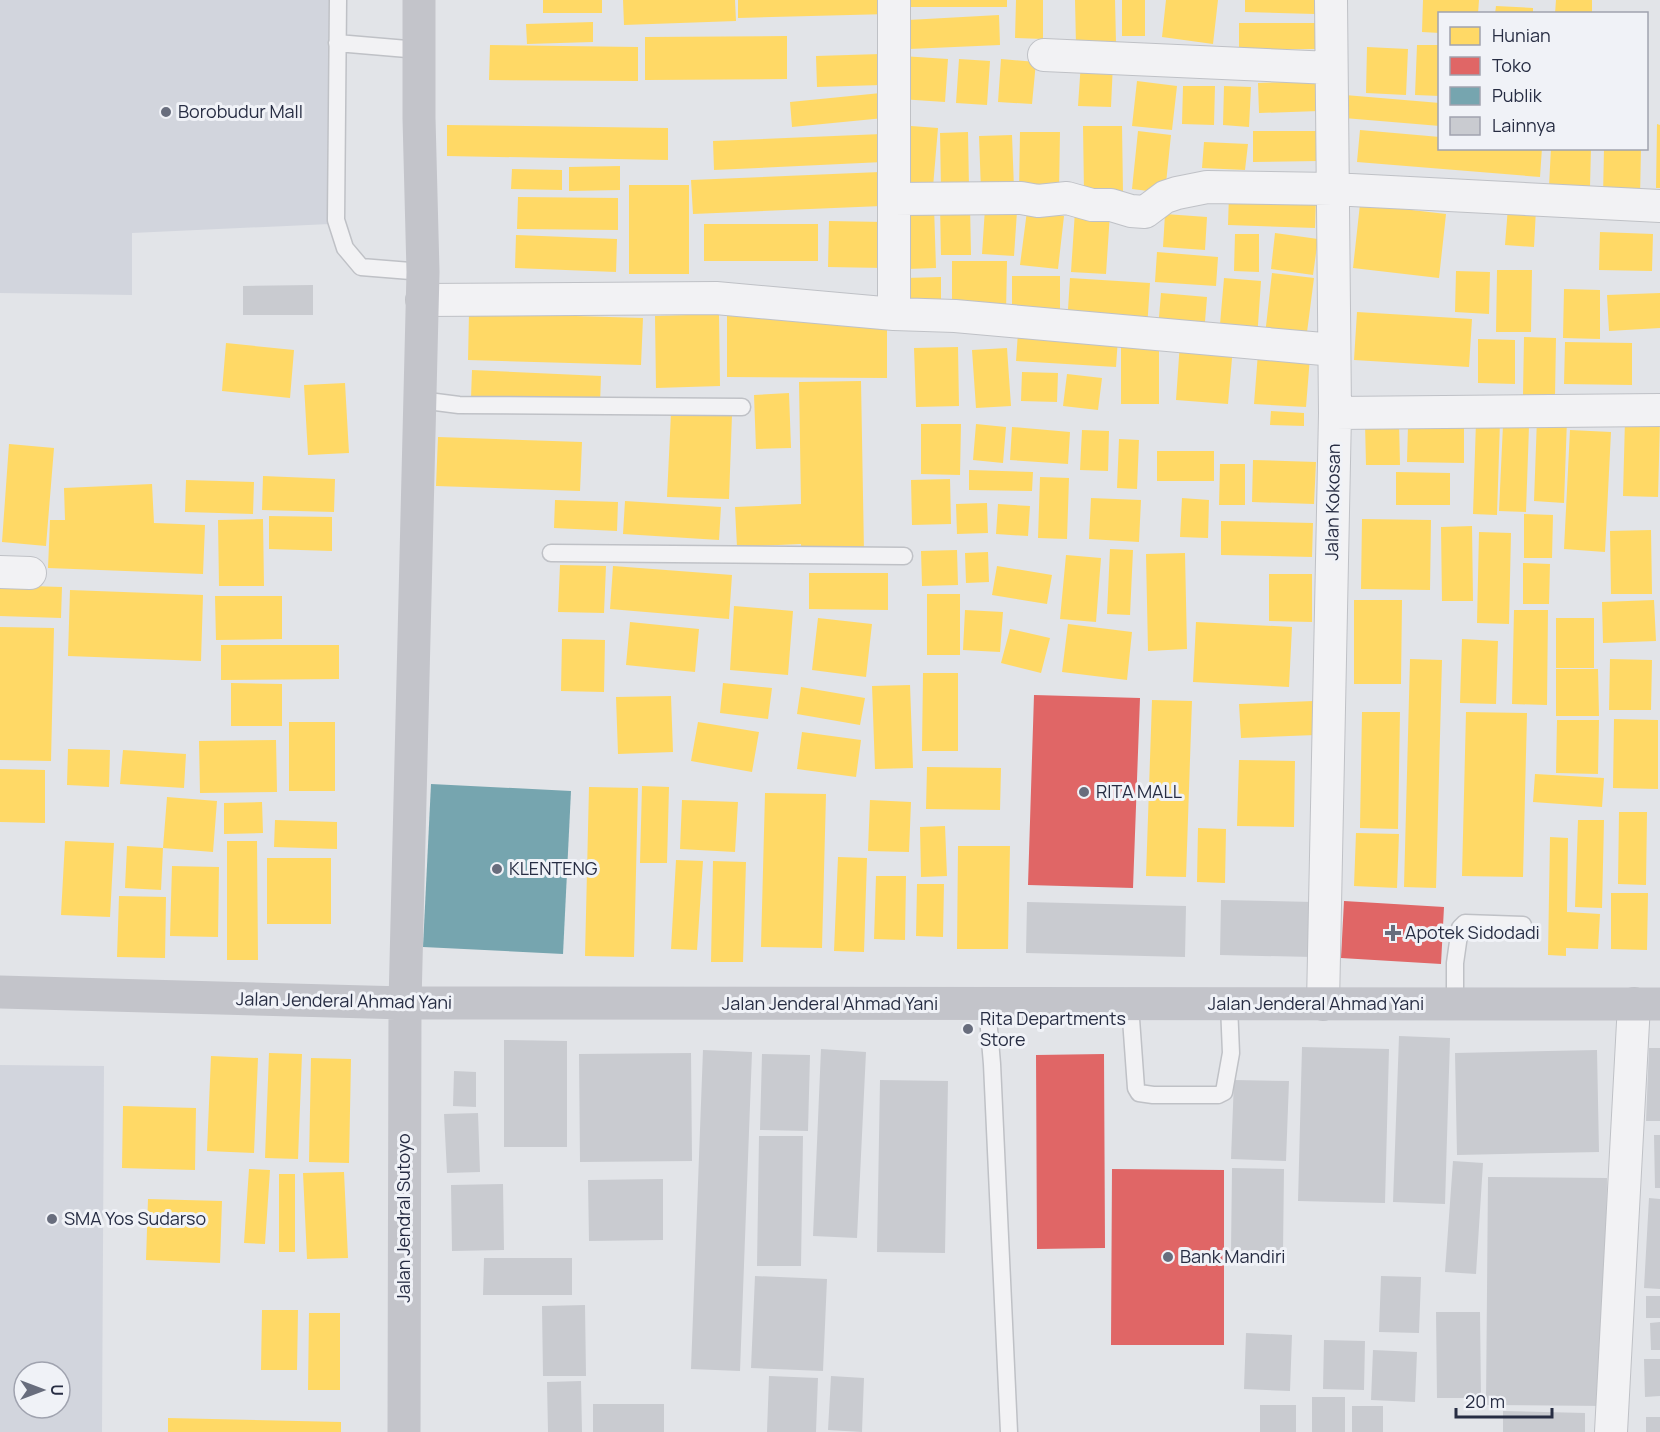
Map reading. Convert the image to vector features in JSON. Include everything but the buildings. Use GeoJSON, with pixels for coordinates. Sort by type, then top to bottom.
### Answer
{"type":"FeatureCollection","features":[{"type":"Feature","properties":{"kind":"main road","name":"Jalan Jendral Sutoyo"},"geometry":{"type":"LineString","coordinates":[[404,1432],[405,1003],[423,286],[418,118],[420,0]]}},
{"type":"Feature","properties":{"kind":"main road","name":"Jalan Jenderal Ahmad Yani"},"geometry":{"type":"LineString","coordinates":[[0,992],[405,1003],[1647,1004]]}},
{"type":"Feature","properties":{"kind":"street"},"geometry":{"type":"LineString","coordinates":[[894,0],[894,314]]}},
{"type":"Feature","properties":{"kind":"street","name":"Jalan Kokosan"},"geometry":{"type":"LineString","coordinates":[[1323,1004],[1335,413],[1331,0]]}},
{"type":"Feature","properties":{"kind":"street"},"geometry":{"type":"LineString","coordinates":[[1044,55],[1331,68]]}},
{"type":"Feature","properties":{"kind":"street"},"geometry":{"type":"LineString","coordinates":[[894,199],[1021,198],[1038,201],[1067,198],[1092,205],[1111,205],[1131,211],[1145,212],[1165,197],[1207,187],[1332,189],[1660,206]]}},
{"type":"Feature","properties":{"kind":"street"},"geometry":{"type":"LineString","coordinates":[[423,286],[716,298],[894,314],[954,316],[1334,350]]}},
{"type":"Feature","properties":{"kind":"street"},"geometry":{"type":"LineString","coordinates":[[1335,413],[1660,410]]}},
{"type":"Feature","properties":{"kind":"street"},"geometry":{"type":"LineString","coordinates":[[1611,1432],[1647,1004]]}},
{"type":"Feature","properties":{"kind":"lane"},"geometry":{"type":"LineString","coordinates":[[338,0],[336,220],[345,248],[362,267],[423,286]]}},
{"type":"Feature","properties":{"kind":"lane"},"geometry":{"type":"LineString","coordinates":[[337,43],[419,50]]}},
{"type":"Feature","properties":{"kind":"lane"},"geometry":{"type":"LineString","coordinates":[[420,400],[459,405],[741,407]]}},
{"type":"Feature","properties":{"kind":"lane"},"geometry":{"type":"LineString","coordinates":[[551,553],[904,556]]}},
{"type":"Feature","properties":{"kind":"lane"},"geometry":{"type":"LineString","coordinates":[[1455,1003],[1455,963],[1462,925],[1465,923],[1522,925]]}},
{"type":"Feature","properties":{"kind":"lane"},"geometry":{"type":"LineString","coordinates":[[987,1005],[992,1064],[1009,1432]]}},
{"type":"Feature","properties":{"kind":"lane"},"geometry":{"type":"LineString","coordinates":[[1130,1005],[1136,1088],[1139,1093],[1153,1095],[1218,1095],[1224,1092],[1230,1053],[1229,1005]]}},
{"type":"Feature","properties":{"kind":"shaded area","name":"Borobudur Mall"},"geometry":{"type":"Polygon","coordinates":[[[0,0],[333,0],[330,224],[132,233],[132,295],[0,293],[0,0]]]}},
{"type":"Feature","properties":{"kind":"shaded area","name":"SMA Yos Sudarso"},"geometry":{"type":"Polygon","coordinates":[[[0,1065],[104,1066],[102,1432],[0,1432],[0,1065]]]}},
{"type":"Feature","properties":{"kind":"place","name":"Borobudur Mall"},"geometry":{"type":"Point","coordinates":[166,112]}},
{"type":"Feature","properties":{"kind":"place","name":"RITA MALL"},"geometry":{"type":"Point","coordinates":[1084,792]}},
{"type":"Feature","properties":{"kind":"place","name":"KLENTENG"},"geometry":{"type":"Point","coordinates":[497,869]}},
{"type":"Feature","properties":{"kind":"place","name":"Apotek Sidodadi"},"geometry":{"type":"Point","coordinates":[1393,933]}},
{"type":"Feature","properties":{"kind":"place","name":"Rita Departments Store"},"geometry":{"type":"Point","coordinates":[968,1029]}},
{"type":"Feature","properties":{"kind":"place","name":"SMA Yos Sudarso"},"geometry":{"type":"Point","coordinates":[52,1219]}},
{"type":"Feature","properties":{"kind":"place","name":"Bank Mandiri"},"geometry":{"type":"Point","coordinates":[1168,1257]}}]}
